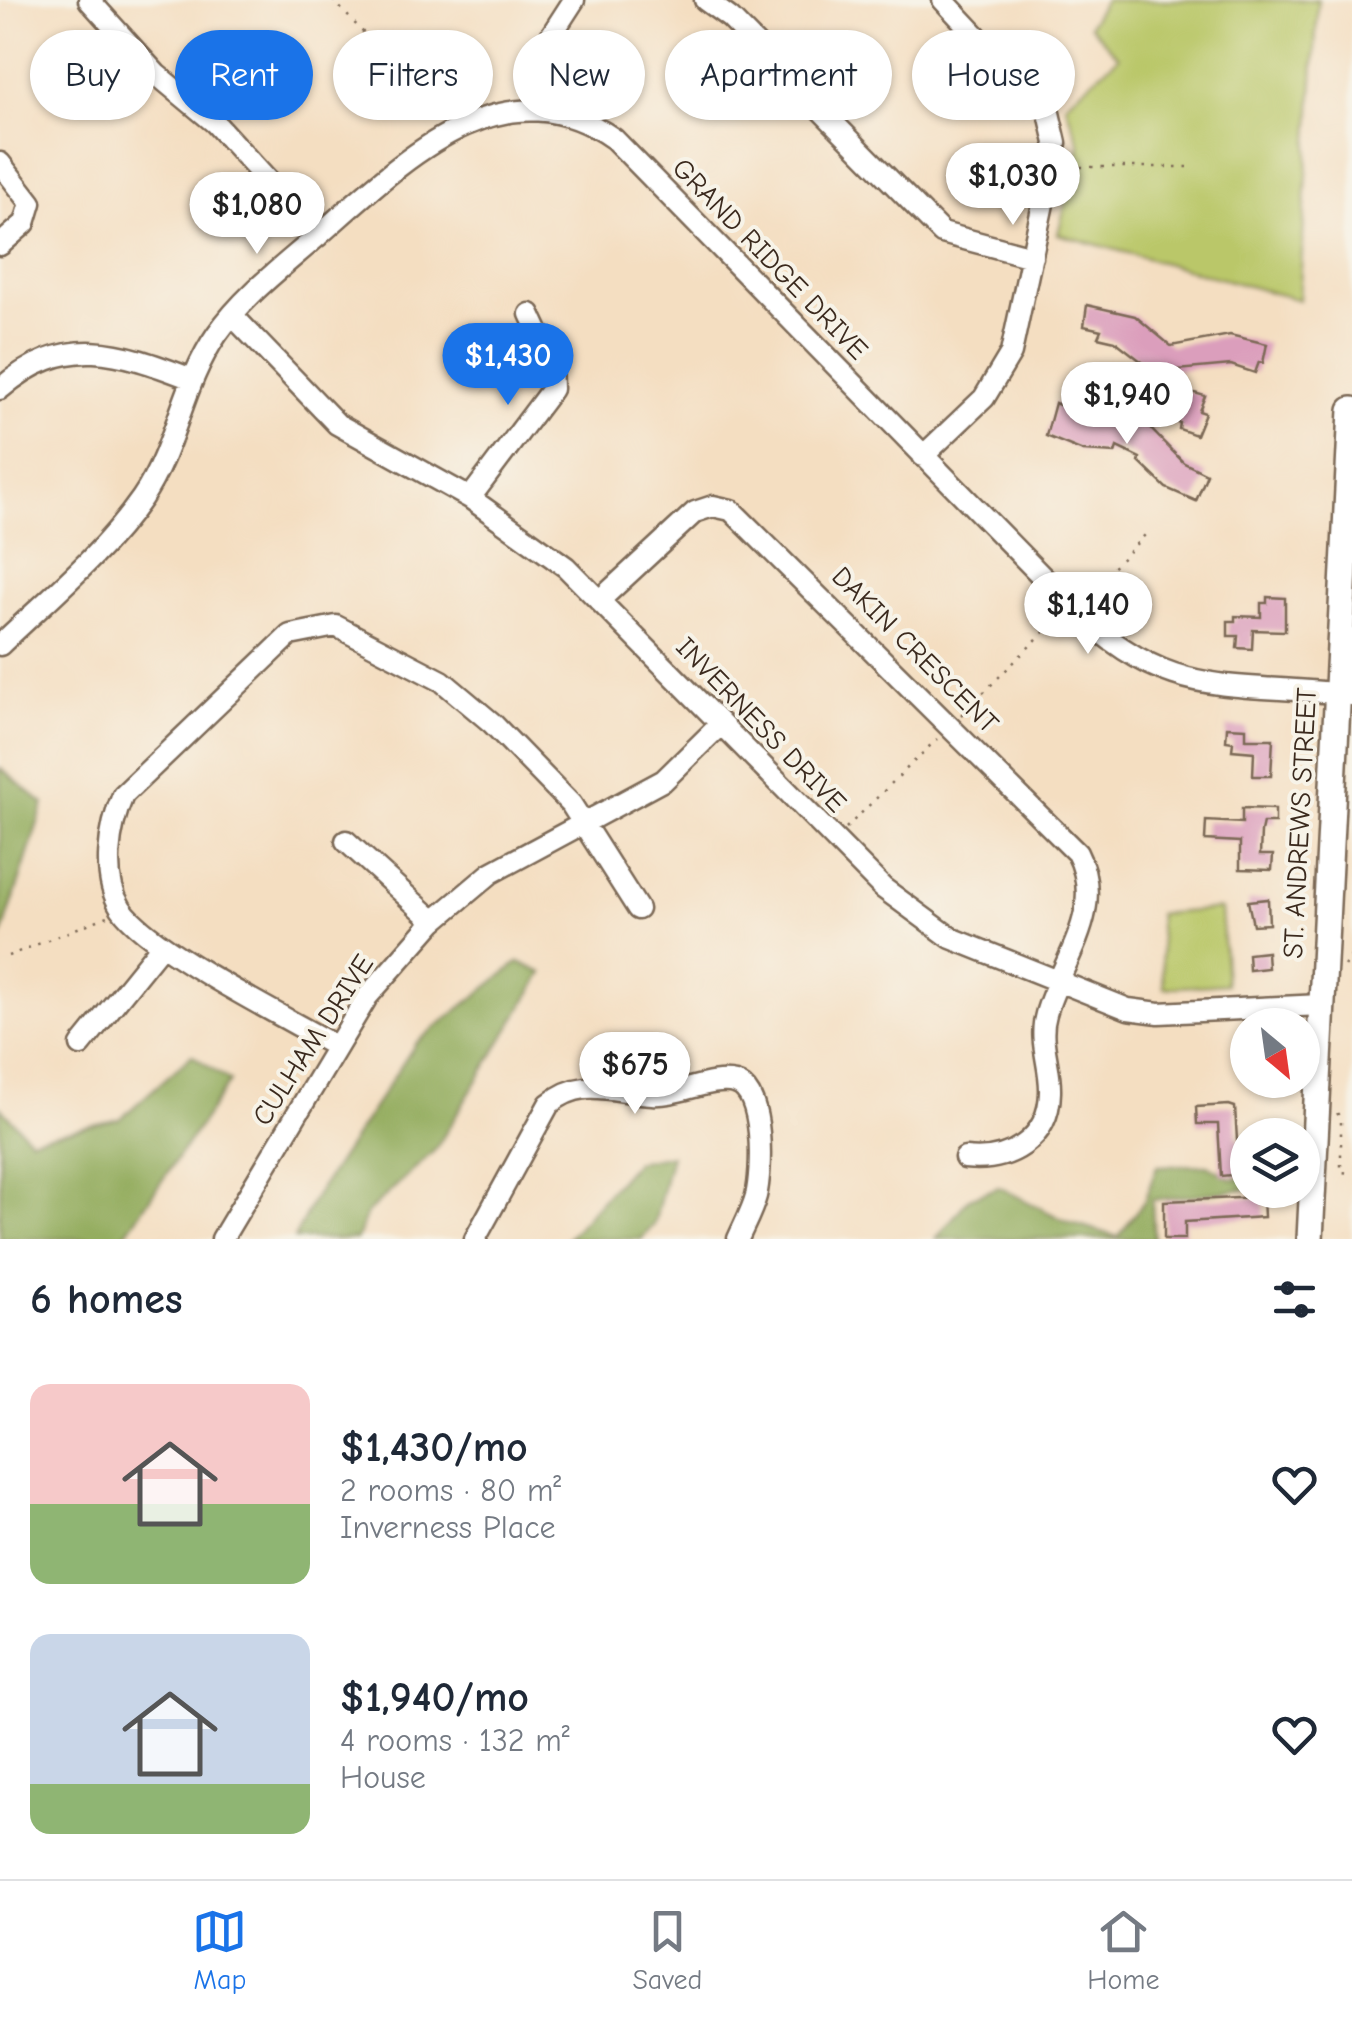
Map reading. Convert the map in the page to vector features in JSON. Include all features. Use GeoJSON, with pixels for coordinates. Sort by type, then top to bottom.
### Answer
{"type":"FeatureCollection","features":[{"type":"Feature","properties":{"kind":"main road","name":"ST. ANDREWS STREET"},"geometry":{"type":"LineString","coordinates":[[1310,1239],[1321,1004],[1344,694],[1352,410]]}},
{"type":"Feature","properties":{"kind":"street"},"geometry":{"type":"LineString","coordinates":[[89,0],[156,74],[215,123],[318,236]]}},
{"type":"Feature","properties":{"kind":"street"},"geometry":{"type":"LineString","coordinates":[[555,30],[574,0]]}},
{"type":"Feature","properties":{"kind":"street"},"geometry":{"type":"LineString","coordinates":[[705,0],[730,18],[942,233],[1032,257]]}},
{"type":"Feature","properties":{"kind":"street"},"geometry":{"type":"LineString","coordinates":[[923,456],[1001,376],[1011,354],[1052,167],[1055,128],[1049,113],[949,2]]}},
{"type":"Feature","properties":{"kind":"street","name":"GRAND RIDGE DRIVE"},"geometry":{"type":"LineString","coordinates":[[0,645],[125,521],[160,465],[192,379],[232,315],[424,146],[488,117],[513,113]]}},
{"type":"Feature","properties":{"kind":"street","name":"GRAND RIDGE DRIVE"},"geometry":{"type":"LineString","coordinates":[[579,120],[614,140],[1098,632],[1137,660],[1190,681],[1344,694]]}},
{"type":"Feature","properties":{"kind":"street"},"geometry":{"type":"LineString","coordinates":[[0,163],[31,203],[25,222],[0,245]]}},
{"type":"Feature","properties":{"kind":"street"},"geometry":{"type":"LineString","coordinates":[[470,498],[552,389],[551,358],[530,314]]}},
{"type":"Feature","properties":{"kind":"street","name":"INVERNESS DRIVE"},"geometry":{"type":"LineString","coordinates":[[232,315],[337,424],[470,498],[566,567],[835,840],[908,910],[933,927],[1059,983],[1144,1012],[1321,1004]]}},
{"type":"Feature","properties":{"kind":"street"},"geometry":{"type":"LineString","coordinates":[[0,389],[49,358],[98,350],[126,354],[192,379]]}},
{"type":"Feature","properties":{"kind":"street","name":"DAKIN CRESCENT"},"geometry":{"type":"LineString","coordinates":[[601,600],[695,512],[713,506],[745,518],[1078,853],[1089,888],[1086,914],[1044,1025],[1050,1090],[1041,1127],[1023,1148],[1011,1153],[964,1158]]}},
{"type":"Feature","properties":{"kind":"street"},"geometry":{"type":"LineString","coordinates":[[337,1047],[162,946],[122,910],[113,889],[109,846],[112,820],[122,796],[290,635],[315,627],[336,626],[442,681],[492,723],[586,825],[638,909]]}},
{"type":"Feature","properties":{"kind":"street","name":"CULHAM DRIVE"},"geometry":{"type":"LineString","coordinates":[[222,1239],[389,968],[434,921],[491,873],[664,780],[721,724]]}},
{"type":"Feature","properties":{"kind":"street"},"geometry":{"type":"LineString","coordinates":[[346,842],[434,921]]}},
{"type":"Feature","properties":{"kind":"street"},"geometry":{"type":"LineString","coordinates":[[81,1046],[162,946]]}},
{"type":"Feature","properties":{"kind":"street"},"geometry":{"type":"LineString","coordinates":[[476,1239],[549,1104],[566,1090],[584,1086],[655,1095],[730,1082],[746,1087],[753,1098],[760,1150],[755,1200],[738,1239]]}},
{"type":"Feature","properties":{"kind":"path"},"geometry":{"type":"LineString","coordinates":[[333,0],[362,30]]}},
{"type":"Feature","properties":{"kind":"path"},"geometry":{"type":"LineString","coordinates":[[1070,167],[1190,167]]}},
{"type":"Feature","properties":{"kind":"path"},"geometry":{"type":"LineString","coordinates":[[1081,600],[1146,534]]}},
{"type":"Feature","properties":{"kind":"path"},"geometry":{"type":"LineString","coordinates":[[957,719],[1063,614]]}},
{"type":"Feature","properties":{"kind":"path"},"geometry":{"type":"LineString","coordinates":[[835,840],[940,735]]}},
{"type":"Feature","properties":{"kind":"path"},"geometry":{"type":"LineString","coordinates":[[8,956],[122,910]]}},
{"type":"Feature","properties":{"kind":"path"},"geometry":{"type":"LineString","coordinates":[[1326,1110],[1341,1118],[1341,1172],[1352,1173]]}},
{"type":"Feature","properties":{"kind":"green space"},"geometry":{"type":"Polygon","coordinates":[[[1105,0],[1318,0],[1299,300],[1058,234],[1080,145],[1071,120],[1075,120],[1075,95],[1119,57],[1089,25],[1105,0]]]}},
{"type":"Feature","properties":{"kind":"green space"},"geometry":{"type":"Polygon","coordinates":[[[0,768],[44,804],[0,942],[0,768]]]}},
{"type":"Feature","properties":{"kind":"green space"},"geometry":{"type":"Polygon","coordinates":[[[1221,909],[1226,984],[1164,988],[1158,914],[1221,909]]]}},
{"type":"Feature","properties":{"kind":"green space"},"geometry":{"type":"Polygon","coordinates":[[[519,962],[543,973],[435,1150],[367,1213],[357,1239],[294,1239],[314,1198],[416,1043],[519,962]]]}},
{"type":"Feature","properties":{"kind":"green space"},"geometry":{"type":"Polygon","coordinates":[[[192,1055],[230,1081],[122,1239],[0,1239],[0,1107],[30,1139],[120,1119],[192,1055]]]}},
{"type":"Feature","properties":{"kind":"green space"},"geometry":{"type":"Polygon","coordinates":[[[671,1155],[654,1225],[641,1239],[567,1239],[635,1162],[671,1155]]]}},
{"type":"Feature","properties":{"kind":"green space"},"geometry":{"type":"Polygon","coordinates":[[[1208,1165],[1230,1178],[1230,1191],[1152,1200],[1154,1239],[936,1239],[969,1198],[999,1187],[1066,1221],[1118,1237],[1145,1200],[1157,1166],[1208,1165]]]}},
{"type":"Feature","properties":{"kind":"building"},"geometry":{"type":"Polygon","coordinates":[[[1087,305],[1135,316],[1171,346],[1230,335],[1267,344],[1263,363],[1259,362],[1255,373],[1231,365],[1155,372],[1115,341],[1098,337],[1101,330],[1084,326],[1087,305]]]}},
{"type":"Feature","properties":{"kind":"building"},"geometry":{"type":"Polygon","coordinates":[[[1122,372],[1205,396],[1199,411],[1205,413],[1196,435],[1179,429],[1180,423],[1111,399],[1098,388],[1104,374],[1122,372]]]}},
{"type":"Feature","properties":{"kind":"building"},"geometry":{"type":"Polygon","coordinates":[[[1055,403],[1089,419],[1143,421],[1184,463],[1207,474],[1196,501],[1166,488],[1139,462],[1140,458],[1117,447],[1115,453],[1083,451],[1046,436],[1055,403]]]}},
{"type":"Feature","properties":{"kind":"building"},"geometry":{"type":"Polygon","coordinates":[[[1267,597],[1285,598],[1285,631],[1253,630],[1252,649],[1237,648],[1238,636],[1228,636],[1228,621],[1235,621],[1235,616],[1261,617],[1261,603],[1267,603],[1267,597]]]}},
{"type":"Feature","properties":{"kind":"building"},"geometry":{"type":"Polygon","coordinates":[[[1227,727],[1246,728],[1246,739],[1273,739],[1271,776],[1253,776],[1254,752],[1232,750],[1233,742],[1226,741],[1227,727]]]}},
{"type":"Feature","properties":{"kind":"building"},"geometry":{"type":"Polygon","coordinates":[[[1242,808],[1275,809],[1275,823],[1263,823],[1261,832],[1260,855],[1273,855],[1272,870],[1240,869],[1240,842],[1205,840],[1206,821],[1242,823],[1242,808]]]}},
{"type":"Feature","properties":{"kind":"building"},"geometry":{"type":"Polygon","coordinates":[[[1268,899],[1269,924],[1253,925],[1248,901],[1268,899]]]}},
{"type":"Feature","properties":{"kind":"building"},"geometry":{"type":"Polygon","coordinates":[[[1267,952],[1268,968],[1249,970],[1248,954],[1267,952]]]}},
{"type":"Feature","properties":{"kind":"building"},"geometry":{"type":"Polygon","coordinates":[[[1196,1107],[1235,1107],[1236,1118],[1230,1118],[1230,1175],[1221,1176],[1218,1124],[1197,1124],[1196,1107]]]}},
{"type":"Feature","properties":{"kind":"building"},"geometry":{"type":"Polygon","coordinates":[[[1230,1198],[1230,1208],[1264,1208],[1264,1217],[1185,1222],[1185,1239],[1164,1239],[1164,1201],[1230,1198]]]}}]}
